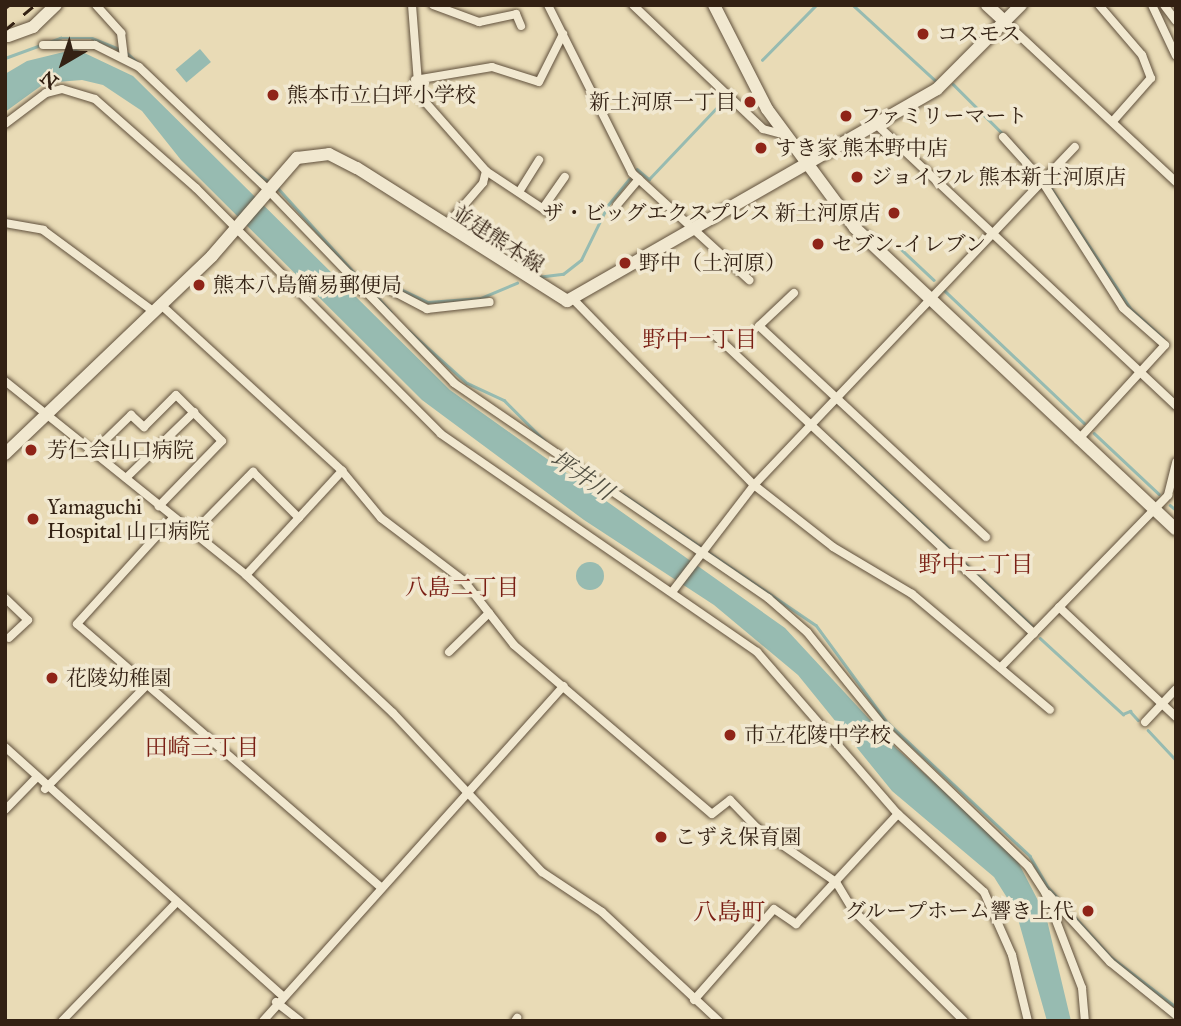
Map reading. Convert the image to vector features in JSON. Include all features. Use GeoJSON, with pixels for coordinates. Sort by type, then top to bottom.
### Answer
{"type":"FeatureCollection","features":[{"type":"Feature","properties":{"kind":"main road"},"geometry":{"type":"LineString","coordinates":[[8,36],[33,27],[56,5]]}},
{"type":"Feature","properties":{"kind":"main road"},"geometry":{"type":"LineString","coordinates":[[714,5],[743,67],[806,163],[855,228],[1078,440],[1176,529]]}},
{"type":"Feature","properties":{"kind":"main road"},"geometry":{"type":"LineString","coordinates":[[987,5],[1004,21]]}},
{"type":"Feature","properties":{"kind":"main road"},"geometry":{"type":"LineString","coordinates":[[573,299],[937,89],[1021,5]]}},
{"type":"Feature","properties":{"kind":"main road","name":"並建熊本線"},"geometry":{"type":"LineString","coordinates":[[5,454],[235,230],[265,190],[297,158],[329,153],[543,291],[573,299]]}},
{"type":"Feature","properties":{"kind":"street"},"geometry":{"type":"LineString","coordinates":[[96,5],[121,33],[124,56]]}},
{"type":"Feature","properties":{"kind":"street"},"geometry":{"type":"LineString","coordinates":[[412,5],[418,30],[415,80],[429,111],[486,171],[545,210],[565,177]]}},
{"type":"Feature","properties":{"kind":"street"},"geometry":{"type":"LineString","coordinates":[[433,5],[479,22],[516,14],[521,26]]}},
{"type":"Feature","properties":{"kind":"street"},"geometry":{"type":"LineString","coordinates":[[548,5],[639,179],[749,280]]}},
{"type":"Feature","properties":{"kind":"street"},"geometry":{"type":"LineString","coordinates":[[633,5],[763,129],[787,135]]}},
{"type":"Feature","properties":{"kind":"street"},"geometry":{"type":"LineString","coordinates":[[1099,5],[1142,55],[1150,78],[1114,120]]}},
{"type":"Feature","properties":{"kind":"street"},"geometry":{"type":"LineString","coordinates":[[1152,5],[1176,56]]}},
{"type":"Feature","properties":{"kind":"street"},"geometry":{"type":"LineString","coordinates":[[1164,5],[1176,20]]}},
{"type":"Feature","properties":{"kind":"street"},"geometry":{"type":"LineString","coordinates":[[1004,21],[1114,120],[1176,182]]}},
{"type":"Feature","properties":{"kind":"street"},"geometry":{"type":"LineString","coordinates":[[415,80],[492,67],[539,82],[563,34]]}},
{"type":"Feature","properties":{"kind":"street"},"geometry":{"type":"LineString","coordinates":[[43,45],[79,42],[124,56],[265,190],[454,383],[807,632],[886,730],[1007,843],[1045,892],[1110,961],[1176,1015]]}},
{"type":"Feature","properties":{"kind":"street"},"geometry":{"type":"LineString","coordinates":[[5,124],[46,93],[82,92],[116,115],[441,434],[674,589],[757,652],[898,814],[984,892],[1012,956],[1028,1021]]}},
{"type":"Feature","properties":{"kind":"street"},"geometry":{"type":"LineString","coordinates":[[876,124],[1176,406]]}},
{"type":"Feature","properties":{"kind":"street"},"geometry":{"type":"LineString","coordinates":[[1003,137],[1040,178],[1122,308],[1166,345]]}},
{"type":"Feature","properties":{"kind":"street"},"geometry":{"type":"LineString","coordinates":[[674,589],[698,554],[754,485],[1040,178],[1076,147]]}},
{"type":"Feature","properties":{"kind":"street"},"geometry":{"type":"LineString","coordinates":[[519,192],[539,160]]}},
{"type":"Feature","properties":{"kind":"street"},"geometry":{"type":"LineString","coordinates":[[445,227],[483,183],[486,171]]}},
{"type":"Feature","properties":{"kind":"street"},"geometry":{"type":"LineString","coordinates":[[617,205],[639,179]]}},
{"type":"Feature","properties":{"kind":"street"},"geometry":{"type":"LineString","coordinates":[[5,223],[43,230],[157,307],[342,471],[381,517],[464,581],[514,645],[712,814],[730,800],[757,827],[836,882],[853,910],[964,1021]]}},
{"type":"Feature","properties":{"kind":"street"},"geometry":{"type":"LineString","coordinates":[[361,291],[383,286],[427,309],[490,302]]}},
{"type":"Feature","properties":{"kind":"street"},"geometry":{"type":"LineString","coordinates":[[794,293],[759,326],[986,537]]}},
{"type":"Feature","properties":{"kind":"street"},"geometry":{"type":"LineString","coordinates":[[573,299],[754,485],[834,547],[912,594],[1050,710]]}},
{"type":"Feature","properties":{"kind":"street"},"geometry":{"type":"LineString","coordinates":[[716,337],[1034,634]]}},
{"type":"Feature","properties":{"kind":"street"},"geometry":{"type":"LineString","coordinates":[[1078,440],[1166,345],[1176,343]]}},
{"type":"Feature","properties":{"kind":"street"},"geometry":{"type":"LineString","coordinates":[[5,381],[48,412],[173,518],[246,575],[393,713],[542,872],[602,912],[719,1021]]}},
{"type":"Feature","properties":{"kind":"street"},"geometry":{"type":"LineString","coordinates":[[94,451],[131,415],[144,427],[176,395],[222,441],[159,506]]}},
{"type":"Feature","properties":{"kind":"street"},"geometry":{"type":"LineString","coordinates":[[126,478],[194,412]]}},
{"type":"Feature","properties":{"kind":"street"},"geometry":{"type":"LineString","coordinates":[[1001,667],[1168,495],[1176,462]]}},
{"type":"Feature","properties":{"kind":"street"},"geometry":{"type":"LineString","coordinates":[[246,575],[342,471]]}},
{"type":"Feature","properties":{"kind":"street"},"geometry":{"type":"LineString","coordinates":[[192,533],[253,472],[299,518]]}},
{"type":"Feature","properties":{"kind":"street"},"geometry":{"type":"LineString","coordinates":[[173,518],[77,624],[382,888]]}},
{"type":"Feature","properties":{"kind":"street"},"geometry":{"type":"LineString","coordinates":[[5,598],[28,620],[9,638]]}},
{"type":"Feature","properties":{"kind":"street"},"geometry":{"type":"LineString","coordinates":[[1059,607],[1176,717]]}},
{"type":"Feature","properties":{"kind":"street"},"geometry":{"type":"LineString","coordinates":[[449,652],[489,613]]}},
{"type":"Feature","properties":{"kind":"street"},"geometry":{"type":"LineString","coordinates":[[45,789],[147,685]]}},
{"type":"Feature","properties":{"kind":"street"},"geometry":{"type":"LineString","coordinates":[[263,1021],[564,686]]}},
{"type":"Feature","properties":{"kind":"street"},"geometry":{"type":"LineString","coordinates":[[1145,722],[1176,689]]}},
{"type":"Feature","properties":{"kind":"street"},"geometry":{"type":"LineString","coordinates":[[5,747],[45,789],[175,893],[177,902],[300,1021]]}},
{"type":"Feature","properties":{"kind":"street"},"geometry":{"type":"LineString","coordinates":[[5,810],[35,779]]}},
{"type":"Feature","properties":{"kind":"street"},"geometry":{"type":"LineString","coordinates":[[694,1000],[774,909],[796,924],[898,814]]}},
{"type":"Feature","properties":{"kind":"street"},"geometry":{"type":"LineString","coordinates":[[1045,892],[1082,988],[1085,1021]]}},
{"type":"Feature","properties":{"kind":"street"},"geometry":{"type":"LineString","coordinates":[[62,1021],[177,902]]}},
{"type":"Feature","properties":{"kind":"water"},"geometry":{"type":"Polygon","coordinates":[[[76,49],[133,76],[450,390],[785,628],[896,748],[1014,854],[1046,916],[1071,1021],[1047,1021],[1016,912],[994,877],[892,791],[798,675],[714,605],[584,520],[422,400],[181,160],[142,111],[103,85],[82,80],[45,83],[5,112],[5,74],[27,61],[76,49]]]}},
{"type":"Feature","properties":{"kind":"water"},"geometry":{"type":"Polygon","coordinates":[[[200,49],[211,62],[186,83],[175,70],[200,49]]]}},
{"type":"Feature","properties":{"kind":"water"},"geometry":{"type":"Polygon","coordinates":[[[590,562],[600,566],[604,576],[600,586],[590,590],[580,586],[576,576],[580,566],[590,562]]]}},
{"type":"Feature","properties":{"kind":"waterway"},"geometry":{"type":"LineString","coordinates":[[762,60],[816,5]]}},
{"type":"Feature","properties":{"kind":"waterway"},"geometry":{"type":"LineString","coordinates":[[853,5],[936,81]]}},
{"type":"Feature","properties":{"kind":"waterway"},"geometry":{"type":"LineString","coordinates":[[5,58],[60,38],[92,38],[122,50]]}},
{"type":"Feature","properties":{"kind":"waterway"},"geometry":{"type":"LineString","coordinates":[[127,53],[245,163]]}},
{"type":"Feature","properties":{"kind":"waterway"},"geometry":{"type":"LineString","coordinates":[[953,84],[1027,158]]}},
{"type":"Feature","properties":{"kind":"waterway"},"geometry":{"type":"LineString","coordinates":[[637,169],[649,179],[724,100]]}},
{"type":"Feature","properties":{"kind":"waterway"},"geometry":{"type":"LineString","coordinates":[[252,170],[270,182]]}},
{"type":"Feature","properties":{"kind":"waterway"},"geometry":{"type":"LineString","coordinates":[[537,277],[563,274],[581,260],[608,205],[629,179]]}},
{"type":"Feature","properties":{"kind":"waterway"},"geometry":{"type":"LineString","coordinates":[[1049,185],[1131,309],[1163,338]]}},
{"type":"Feature","properties":{"kind":"waterway"},"geometry":{"type":"LineString","coordinates":[[278,188],[367,287]]}},
{"type":"Feature","properties":{"kind":"waterway"},"geometry":{"type":"LineString","coordinates":[[901,249],[934,280]]}},
{"type":"Feature","properties":{"kind":"waterway"},"geometry":{"type":"LineString","coordinates":[[361,279],[377,278],[428,302],[481,298],[517,283]]}},
{"type":"Feature","properties":{"kind":"waterway"},"geometry":{"type":"LineString","coordinates":[[944,290],[1084,423]]}},
{"type":"Feature","properties":{"kind":"waterway"},"geometry":{"type":"LineString","coordinates":[[372,291],[391,312]]}},
{"type":"Feature","properties":{"kind":"waterway"},"geometry":{"type":"LineString","coordinates":[[408,330],[467,383],[504,400],[545,441]]}},
{"type":"Feature","properties":{"kind":"waterway"},"geometry":{"type":"LineString","coordinates":[[1094,433],[1159,494]]}},
{"type":"Feature","properties":{"kind":"waterway"},"geometry":{"type":"LineString","coordinates":[[835,442],[1032,626]]}},
{"type":"Feature","properties":{"kind":"waterway","name":"坪井川"},"geometry":{"type":"LineString","coordinates":[[623,494],[816,625],[887,722],[1030,856],[1048,887],[1111,957],[1176,1007]]}},
{"type":"Feature","properties":{"kind":"waterway"},"geometry":{"type":"LineString","coordinates":[[1170,505],[1176,510]]}},
{"type":"Feature","properties":{"kind":"waterway"},"geometry":{"type":"LineString","coordinates":[[1040,638],[1123,714],[1130,711],[1138,720]]}},
{"type":"Feature","properties":{"kind":"waterway"},"geometry":{"type":"LineString","coordinates":[[1148,730],[1176,760]]}},
{"type":"Feature","properties":{"kind":"railway"},"geometry":{"type":"LineString","coordinates":[[5,8],[9,5]]}},
{"type":"Feature","properties":{"kind":"railway"},"geometry":{"type":"LineString","coordinates":[[5,30],[35,5]]}},
{"type":"Feature","properties":{"kind":"place","name":"コスモス"},"geometry":{"type":"Point","coordinates":[923,34]}},
{"type":"Feature","properties":{"kind":"place","name":"熊本市立白坪小学校"},"geometry":{"type":"Point","coordinates":[273,95]}},
{"type":"Feature","properties":{"kind":"place","name":"新土河原一丁目"},"geometry":{"type":"Point","coordinates":[750,102]}},
{"type":"Feature","properties":{"kind":"place","name":"ファミリーマート"},"geometry":{"type":"Point","coordinates":[846,116]}},
{"type":"Feature","properties":{"kind":"place","name":"すき家 熊本野中店"},"geometry":{"type":"Point","coordinates":[761,148]}},
{"type":"Feature","properties":{"kind":"place","name":"ジョイフル 熊本新土河原店"},"geometry":{"type":"Point","coordinates":[857,177]}},
{"type":"Feature","properties":{"kind":"place","name":"ザ・ビッグエクスプレス 新土河原店"},"geometry":{"type":"Point","coordinates":[894,213]}},
{"type":"Feature","properties":{"kind":"place","name":"セブン-イレブン"},"geometry":{"type":"Point","coordinates":[818,244]}},
{"type":"Feature","properties":{"kind":"place","name":"野中（土河原）"},"geometry":{"type":"Point","coordinates":[625,263]}},
{"type":"Feature","properties":{"kind":"place","name":"熊本八島簡易郵便局"},"geometry":{"type":"Point","coordinates":[199,285]}},
{"type":"Feature","properties":{"kind":"place","name":"芳仁会山口病院"},"geometry":{"type":"Point","coordinates":[31,450]}},
{"type":"Feature","properties":{"kind":"place","name":"Yamaguchi Hospital 山口病院"},"geometry":{"type":"Point","coordinates":[33,519]}},
{"type":"Feature","properties":{"kind":"place","name":"花陵幼稚園"},"geometry":{"type":"Point","coordinates":[52,678]}},
{"type":"Feature","properties":{"kind":"place","name":"市立花陵中学校"},"geometry":{"type":"Point","coordinates":[730,735]}},
{"type":"Feature","properties":{"kind":"place","name":"こずえ保育園"},"geometry":{"type":"Point","coordinates":[661,837]}},
{"type":"Feature","properties":{"kind":"place","name":"グループホーム響き上代"},"geometry":{"type":"Point","coordinates":[1088,911]}},
{"type":"Feature","properties":{"kind":"district","name":"野中一丁目"},"geometry":{"type":"Point","coordinates":[700,339]}},
{"type":"Feature","properties":{"kind":"district","name":"野中二丁目"},"geometry":{"type":"Point","coordinates":[976,564]}},
{"type":"Feature","properties":{"kind":"district","name":"八島二丁目"},"geometry":{"type":"Point","coordinates":[462,587]}},
{"type":"Feature","properties":{"kind":"district","name":"田崎三丁目"},"geometry":{"type":"Point","coordinates":[202,747]}},
{"type":"Feature","properties":{"kind":"district","name":"八島町"},"geometry":{"type":"Point","coordinates":[729,913]}}]}
